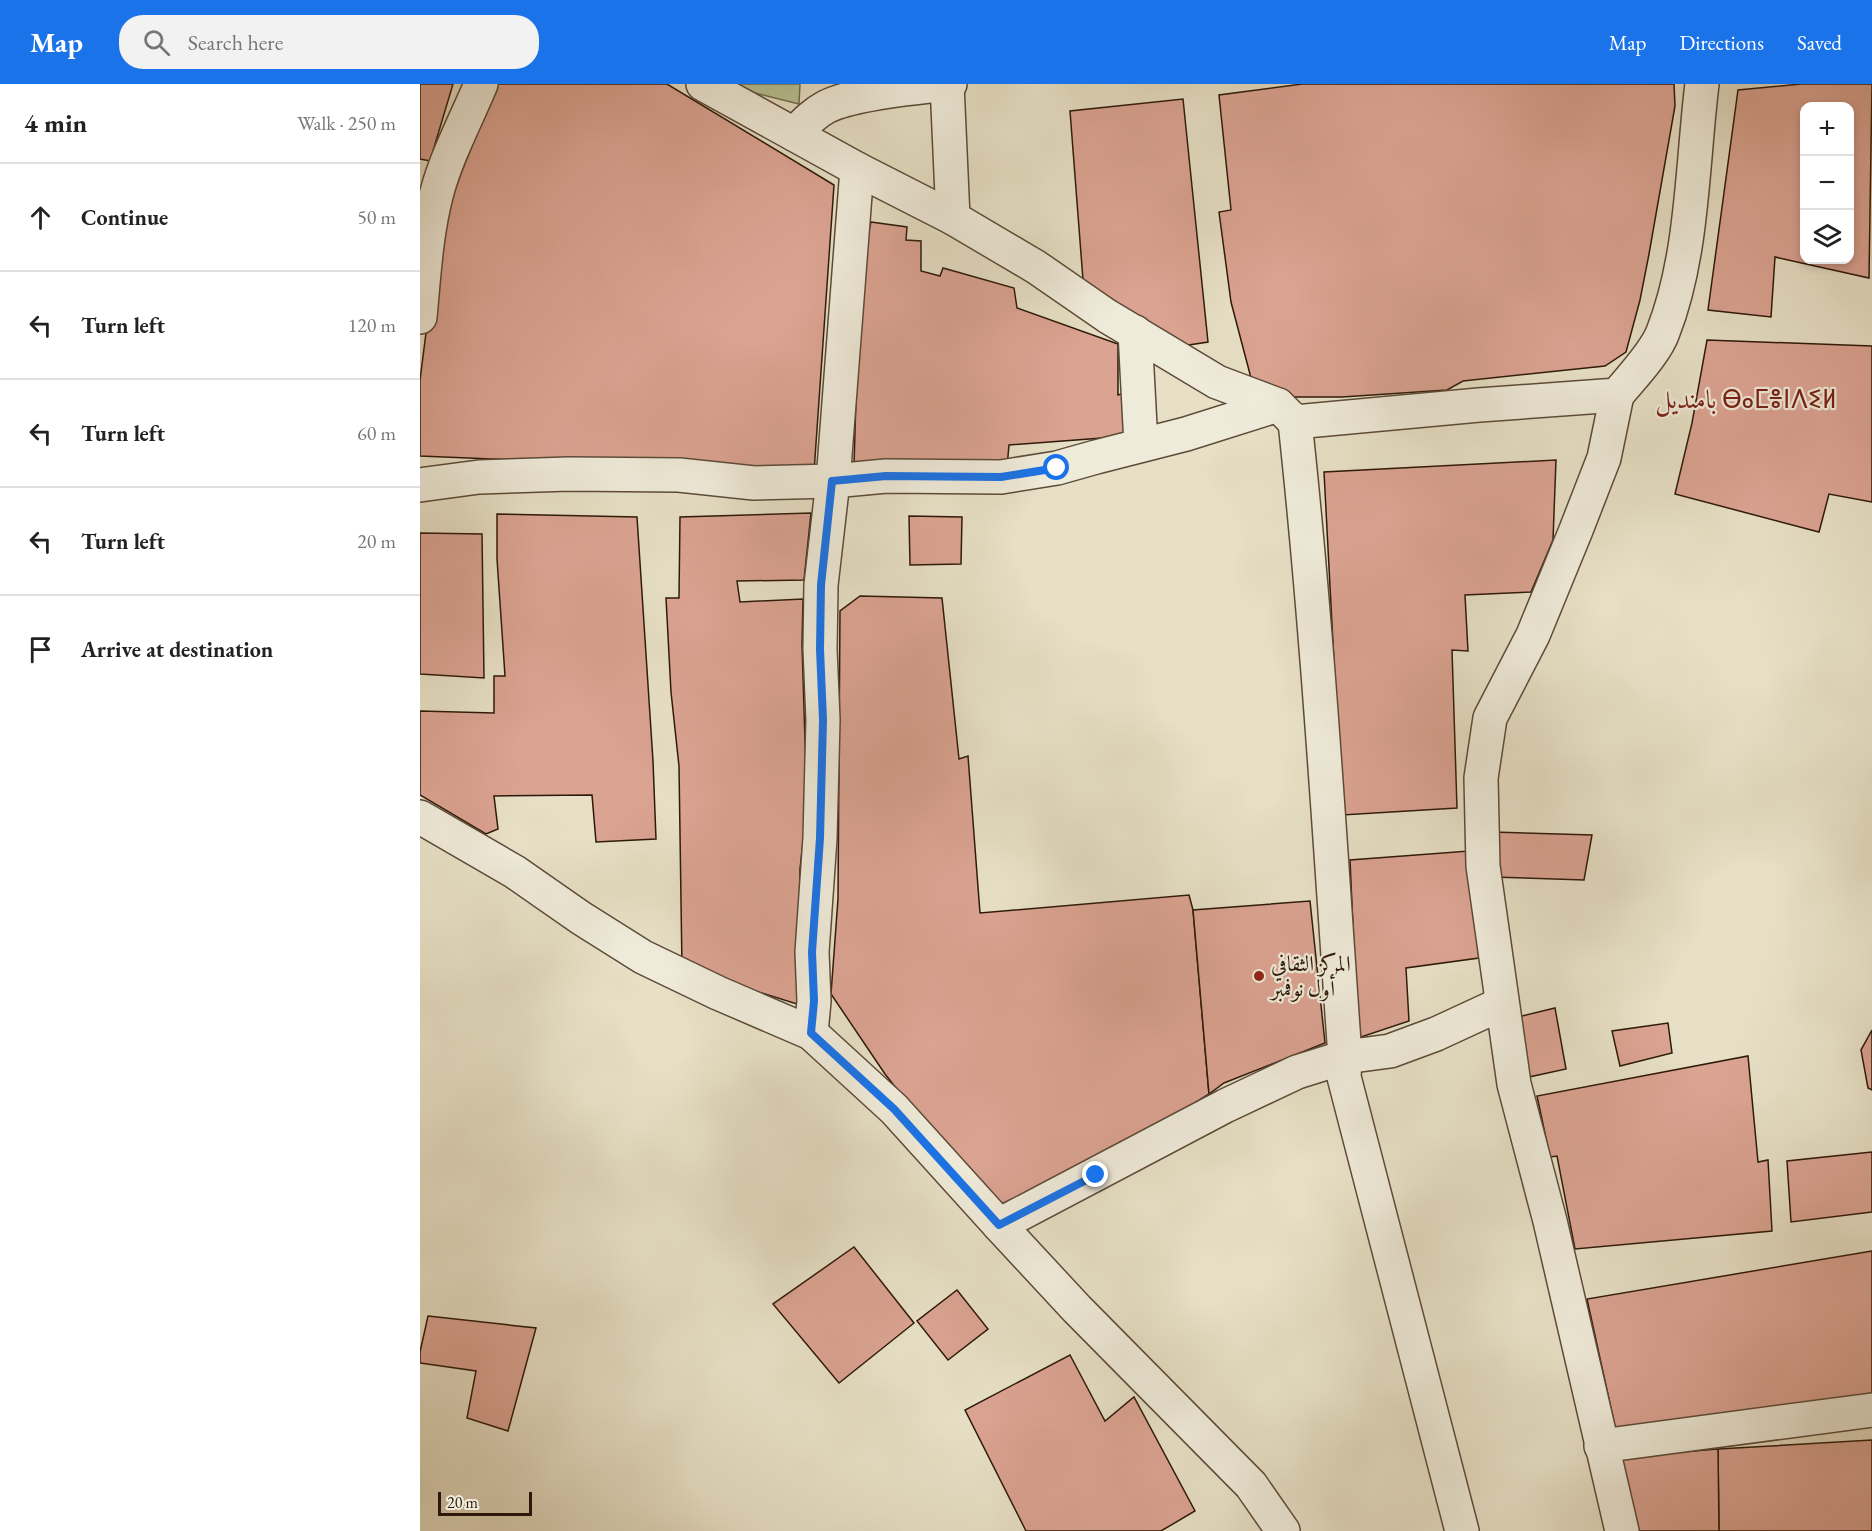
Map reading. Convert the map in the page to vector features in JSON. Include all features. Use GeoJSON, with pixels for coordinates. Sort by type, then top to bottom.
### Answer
{"type":"FeatureCollection","features":[{"type":"Feature","properties":{"kind":"street"},"geometry":{"type":"LineString","coordinates":[[420,317],[431,176],[481,84]]}},
{"type":"Feature","properties":{"kind":"street"},"geometry":{"type":"LineString","coordinates":[[703,84],[857,169],[953,218],[1036,267],[1107,316],[1217,382],[1286,414]]}},
{"type":"Feature","properties":{"kind":"street"},"geometry":{"type":"LineString","coordinates":[[794,134],[809,118],[828,106],[862,96],[948,84],[953,218]]}},
{"type":"Feature","properties":{"kind":"street"},"geometry":{"type":"LineString","coordinates":[[1622,1531],[1550,1221],[1514,1084],[1483,866],[1481,778],[1490,718],[1533,635],[1576,530],[1604,458],[1617,395],[1663,334],[1680,275],[1690,211],[1702,84]]}},
{"type":"Feature","properties":{"kind":"street"},"geometry":{"type":"LineString","coordinates":[[811,1033],[814,1001],[812,952],[820,838],[823,720],[820,649],[821,585],[832,481],[857,169]]}},
{"type":"Feature","properties":{"kind":"street"},"geometry":{"type":"LineString","coordinates":[[1135,332],[1141,445]]}},
{"type":"Feature","properties":{"kind":"street"},"geometry":{"type":"LineString","coordinates":[[420,485],[479,477],[568,474],[679,475],[754,483],[832,481],[886,476],[1001,477],[1057,468],[1186,434],[1286,414],[1479,405],[1617,395]]}},
{"type":"Feature","properties":{"kind":"street"},"geometry":{"type":"LineString","coordinates":[[1286,414],[1304,512],[1345,1057],[1344,1077],[1462,1531]]}},
{"type":"Feature","properties":{"kind":"street"},"geometry":{"type":"LineString","coordinates":[[420,817],[514,872],[643,957],[718,993],[811,1033],[894,1109],[1077,1309],[1251,1485],[1283,1531]]}},
{"type":"Feature","properties":{"kind":"street"},"geometry":{"type":"LineString","coordinates":[[999,1225],[1225,1106],[1297,1072],[1345,1057],[1390,1051],[1436,1034],[1501,1004]]}},
{"type":"Feature","properties":{"kind":"street"},"geometry":{"type":"LineString","coordinates":[[1601,1446],[1872,1410]]}},
{"type":"Feature","properties":{"kind":"green space"},"geometry":{"type":"Polygon","coordinates":[[[736,84],[800,84],[799,104],[755,93],[736,84]]]}},
{"type":"Feature","properties":{"kind":"building"},"geometry":{"type":"Polygon","coordinates":[[[420,84],[453,84],[430,161],[420,159],[420,84]]]}},
{"type":"Feature","properties":{"kind":"building"},"geometry":{"type":"Polygon","coordinates":[[[495,84],[667,84],[834,185],[814,472],[420,456],[420,380],[427,325],[453,175],[495,84]]]}},
{"type":"Feature","properties":{"kind":"building"},"geometry":{"type":"Polygon","coordinates":[[[1302,84],[1674,84],[1675,106],[1649,254],[1626,352],[1605,366],[1463,381],[1447,390],[1342,397],[1256,397],[1231,302],[1219,212],[1231,210],[1219,95],[1302,84]]]}},
{"type":"Feature","properties":{"kind":"building"},"geometry":{"type":"Polygon","coordinates":[[[1801,84],[1872,84],[1869,278],[1806,264],[1854,264],[1854,102],[1800,102],[1800,263],[1775,257],[1771,317],[1708,310],[1738,90],[1801,84]]]}},
{"type":"Feature","properties":{"kind":"building"},"geometry":{"type":"Polygon","coordinates":[[[1183,99],[1208,342],[1169,348],[1084,293],[1070,111],[1183,99]]]}},
{"type":"Feature","properties":{"kind":"building"},"geometry":{"type":"Polygon","coordinates":[[[871,222],[907,227],[906,240],[921,241],[921,271],[940,276],[943,268],[1014,288],[1017,308],[1118,344],[1118,395],[1127,392],[1129,436],[1009,445],[1007,467],[854,466],[859,295],[864,250],[871,222]]]}},
{"type":"Feature","properties":{"kind":"building"},"geometry":{"type":"Polygon","coordinates":[[[1707,340],[1872,346],[1872,502],[1829,494],[1819,532],[1675,494],[1692,423],[1707,340]]]}},
{"type":"Feature","properties":{"kind":"building"},"geometry":{"type":"Polygon","coordinates":[[[1556,460],[1553,540],[1531,592],[1465,595],[1468,651],[1452,650],[1457,808],[1342,815],[1324,472],[1556,460]]]}},
{"type":"Feature","properties":{"kind":"building"},"geometry":{"type":"Polygon","coordinates":[[[811,513],[804,580],[737,581],[740,602],[803,599],[802,644],[807,806],[800,869],[797,1004],[682,968],[679,766],[671,692],[666,598],[679,598],[680,517],[811,513]]]}},
{"type":"Feature","properties":{"kind":"building"},"geometry":{"type":"Polygon","coordinates":[[[497,514],[637,517],[656,839],[596,842],[592,795],[494,796],[498,829],[486,834],[420,795],[420,711],[494,713],[494,676],[505,676],[497,559],[497,514]]]}},
{"type":"Feature","properties":{"kind":"building"},"geometry":{"type":"Polygon","coordinates":[[[909,516],[962,517],[961,564],[910,565],[909,516]]]}},
{"type":"Feature","properties":{"kind":"building"},"geometry":{"type":"Polygon","coordinates":[[[420,533],[482,534],[484,678],[420,674],[420,533]]]}},
{"type":"Feature","properties":{"kind":"building"},"geometry":{"type":"Polygon","coordinates":[[[860,596],[942,598],[959,759],[968,756],[980,913],[1189,895],[1193,910],[1209,1094],[1130,1144],[991,1209],[885,1074],[831,994],[838,899],[840,611],[860,596]]]}},
{"type":"Feature","properties":{"kind":"building"},"geometry":{"type":"Polygon","coordinates":[[[1492,832],[1592,835],[1584,880],[1492,877],[1492,832]]]}},
{"type":"Feature","properties":{"kind":"building"},"geometry":{"type":"Polygon","coordinates":[[[1469,851],[1479,958],[1406,968],[1409,1021],[1358,1038],[1350,860],[1469,851]]]}},
{"type":"Feature","properties":{"kind":"building","name":"المركز الثقافي أول نوفمبر"},"geometry":{"type":"Polygon","coordinates":[[[1310,901],[1325,1043],[1224,1083],[1209,1094],[1193,910],[1310,901]]]}},
{"type":"Feature","properties":{"kind":"building"},"geometry":{"type":"Polygon","coordinates":[[[1555,1008],[1566,1069],[1529,1077],[1514,1018],[1555,1008]]]}},
{"type":"Feature","properties":{"kind":"building"},"geometry":{"type":"Polygon","coordinates":[[[1668,1023],[1672,1053],[1620,1066],[1612,1031],[1668,1023]]]}},
{"type":"Feature","properties":{"kind":"building"},"geometry":{"type":"Polygon","coordinates":[[[1872,1030],[1872,1090],[1868,1088],[1861,1050],[1872,1030]]]}},
{"type":"Feature","properties":{"kind":"building"},"geometry":{"type":"Polygon","coordinates":[[[1748,1056],[1758,1162],[1768,1160],[1772,1231],[1575,1249],[1557,1156],[1550,1157],[1537,1096],[1748,1056]]]}},
{"type":"Feature","properties":{"kind":"building"},"geometry":{"type":"Polygon","coordinates":[[[1872,1152],[1872,1212],[1791,1222],[1787,1161],[1872,1152]]]}},
{"type":"Feature","properties":{"kind":"building"},"geometry":{"type":"Polygon","coordinates":[[[854,1247],[914,1323],[839,1383],[773,1304],[854,1247]]]}},
{"type":"Feature","properties":{"kind":"building"},"geometry":{"type":"Polygon","coordinates":[[[1872,1251],[1872,1413],[1617,1436],[1587,1299],[1872,1251]]]}},
{"type":"Feature","properties":{"kind":"building"},"geometry":{"type":"Polygon","coordinates":[[[957,1290],[988,1329],[948,1360],[917,1321],[957,1290]]]}},
{"type":"Feature","properties":{"kind":"building"},"geometry":{"type":"Polygon","coordinates":[[[428,1316],[536,1328],[508,1431],[467,1418],[476,1371],[420,1363],[420,1352],[428,1316]]]}},
{"type":"Feature","properties":{"kind":"building"},"geometry":{"type":"Polygon","coordinates":[[[1070,1355],[1105,1421],[1134,1397],[1195,1511],[1161,1531],[1026,1531],[965,1410],[1070,1355]]]}},
{"type":"Feature","properties":{"kind":"building"},"geometry":{"type":"Polygon","coordinates":[[[1872,1440],[1872,1531],[1719,1531],[1718,1449],[1872,1440]]]}},
{"type":"Feature","properties":{"kind":"building"},"geometry":{"type":"Polygon","coordinates":[[[1718,1449],[1719,1531],[1639,1531],[1621,1457],[1718,1449]]]}},
{"type":"Feature","properties":{"kind":"place","name":"المركز الثقافي أول نوفمبر"},"geometry":{"type":"Point","coordinates":[1259,976]}},
{"type":"Feature","properties":{"kind":"district","name":"بامنديل ⴱⴰⵎⴻⵏⴷⵉⵍ"},"geometry":{"type":"Point","coordinates":[1746,399]}},
{"type":"Feature","properties":{"kind":"route"},"geometry":{"type":"LineString","coordinates":[[1057,468],[1001,477],[886,476],[832,481],[821,585],[820,649],[823,720],[820,838],[812,952],[814,1001],[811,1033],[894,1109],[999,1225],[1096,1175]]}}]}
